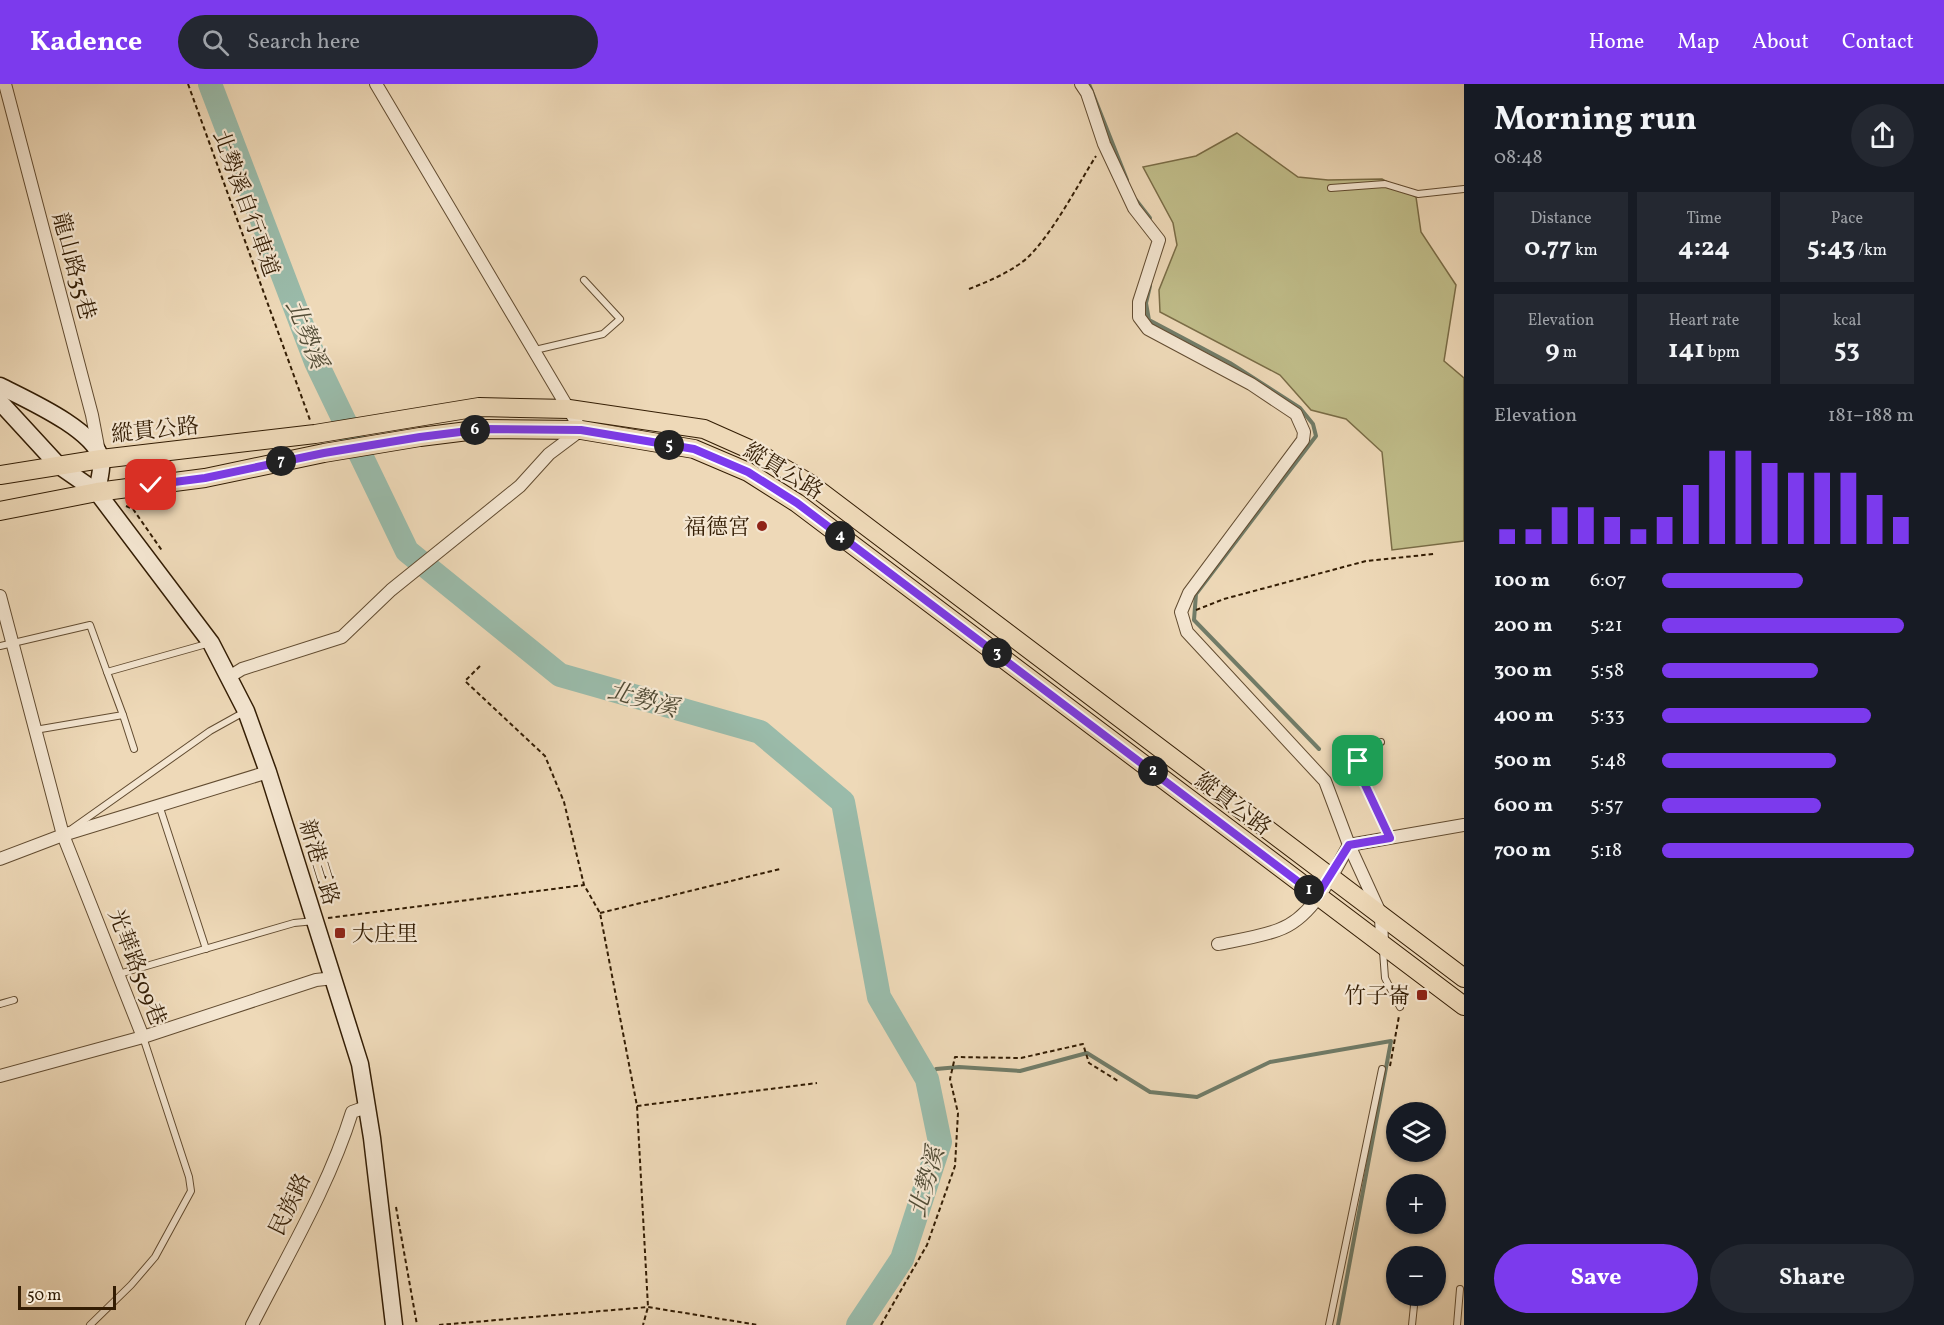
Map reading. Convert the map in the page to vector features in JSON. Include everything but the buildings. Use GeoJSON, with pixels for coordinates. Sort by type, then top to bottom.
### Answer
{"type":"FeatureCollection","features":[{"type":"Feature","properties":{"kind":"main road","name":"縱貫公路"},"geometry":{"type":"LineString","coordinates":[[0,475],[101,459],[315,434],[479,407],[569,408],[704,429],[758,453],[809,483],[1464,978]]}},
{"type":"Feature","properties":{"kind":"main road","name":"縱貫公路"},"geometry":{"type":"LineString","coordinates":[[0,511],[97,492],[205,478],[324,453],[484,429],[581,430],[694,449],[748,472],[833,530],[1464,1006]]}},
{"type":"Feature","properties":{"kind":"street","name":"龍山路35巷"},"geometry":{"type":"LineString","coordinates":[[5,84],[92,415],[101,459]]}},
{"type":"Feature","properties":{"kind":"street"},"geometry":{"type":"LineString","coordinates":[[229,677],[242,669],[342,637],[391,590],[520,486],[549,454],[581,430],[376,84]]}},
{"type":"Feature","properties":{"kind":"street"},"geometry":{"type":"LineString","coordinates":[[1081,84],[1087,93],[1104,144],[1134,208],[1159,240],[1139,302],[1139,317],[1148,329],[1251,384],[1296,414],[1301,422],[1304,432],[1303,440],[1189,593],[1181,612],[1186,632],[1325,781],[1349,845],[1381,915],[1382,944]]}},
{"type":"Feature","properties":{"kind":"street"},"geometry":{"type":"LineString","coordinates":[[0,386],[75,428],[89,442],[101,459],[97,492]]}},
{"type":"Feature","properties":{"kind":"street","name":"新港三路"},"geometry":{"type":"LineString","coordinates":[[0,402],[58,465],[97,492],[211,643],[246,711],[268,772],[360,1064],[372,1138],[394,1325]]}},
{"type":"Feature","properties":{"kind":"street","name":"光華路509巷"},"geometry":{"type":"LineString","coordinates":[[0,596],[6,645],[35,730],[63,835],[143,1037]]}},
{"type":"Feature","properties":{"kind":"street"},"geometry":{"type":"LineString","coordinates":[[0,859],[63,835],[268,772]]}},
{"type":"Feature","properties":{"kind":"street"},"geometry":{"type":"LineString","coordinates":[[1349,845],[1464,825]]}},
{"type":"Feature","properties":{"kind":"street"},"geometry":{"type":"LineString","coordinates":[[1218,944],[1279,930],[1300,918],[1330,878],[1349,845]]}},
{"type":"Feature","properties":{"kind":"street"},"geometry":{"type":"LineString","coordinates":[[0,1076],[143,1037],[316,980],[334,978]]}},
{"type":"Feature","properties":{"kind":"street","name":"民族路"},"geometry":{"type":"LineString","coordinates":[[252,1325],[312,1208],[345,1134],[352,1112],[366,1107]]}},
{"type":"Feature","properties":{"kind":"lane"},"geometry":{"type":"LineString","coordinates":[[1330,188],[1385,184],[1418,194],[1464,189]]}},
{"type":"Feature","properties":{"kind":"lane"},"geometry":{"type":"LineString","coordinates":[[535,350],[603,334],[620,319],[584,280]]}},
{"type":"Feature","properties":{"kind":"lane"},"geometry":{"type":"LineString","coordinates":[[6,645],[90,625],[134,749]]}},
{"type":"Feature","properties":{"kind":"lane"},"geometry":{"type":"LineString","coordinates":[[106,672],[211,643]]}},
{"type":"Feature","properties":{"kind":"lane"},"geometry":{"type":"LineString","coordinates":[[63,835],[210,731],[246,711]]}},
{"type":"Feature","properties":{"kind":"lane"},"geometry":{"type":"LineString","coordinates":[[35,730],[123,715]]}},
{"type":"Feature","properties":{"kind":"lane"},"geometry":{"type":"LineString","coordinates":[[1381,742],[1366,746],[1358,761],[1360,774],[1390,838]]}},
{"type":"Feature","properties":{"kind":"lane"},"geometry":{"type":"LineString","coordinates":[[159,805],[206,949]]}},
{"type":"Feature","properties":{"kind":"lane"},"geometry":{"type":"LineString","coordinates":[[119,974],[294,923],[315,921]]}},
{"type":"Feature","properties":{"kind":"lane"},"geometry":{"type":"LineString","coordinates":[[1382,944],[1385,978],[1400,1007]]}},
{"type":"Feature","properties":{"kind":"lane"},"geometry":{"type":"LineString","coordinates":[[0,1004],[14,1000]]}},
{"type":"Feature","properties":{"kind":"lane","name":"光華路509巷"},"geometry":{"type":"LineString","coordinates":[[90,1325],[131,1285],[155,1257],[191,1191],[189,1177],[143,1037]]}},
{"type":"Feature","properties":{"kind":"lane"},"geometry":{"type":"LineString","coordinates":[[1329,1325],[1382,1069]]}},
{"type":"Feature","properties":{"kind":"lane"},"geometry":{"type":"LineString","coordinates":[[1457,1325],[1460,1288]]}},
{"type":"Feature","properties":{"kind":"lane"},"geometry":{"type":"LineString","coordinates":[[1412,1325],[1413,1306]]}},
{"type":"Feature","properties":{"kind":"path","name":"北勢溪自行車道"},"geometry":{"type":"LineString","coordinates":[[188,84],[315,434]]}},
{"type":"Feature","properties":{"kind":"path"},"geometry":{"type":"LineString","coordinates":[[969,289],[995,279],[1026,258],[1045,236],[1104,144]]}},
{"type":"Feature","properties":{"kind":"path"},"geometry":{"type":"LineString","coordinates":[[1201,609],[1224,599],[1366,561],[1434,554]]}},
{"type":"Feature","properties":{"kind":"path"},"geometry":{"type":"LineString","coordinates":[[480,666],[465,681],[545,756],[564,802],[584,885],[600,913],[637,1106],[648,1307],[643,1325]]}},
{"type":"Feature","properties":{"kind":"path"},"geometry":{"type":"LineString","coordinates":[[600,913],[780,869]]}},
{"type":"Feature","properties":{"kind":"path"},"geometry":{"type":"LineString","coordinates":[[315,921],[584,885]]}},
{"type":"Feature","properties":{"kind":"path"},"geometry":{"type":"LineString","coordinates":[[1392,1065],[1400,1007]]}},
{"type":"Feature","properties":{"kind":"path"},"geometry":{"type":"LineString","coordinates":[[882,1325],[927,1245],[955,1166],[958,1113],[950,1079],[956,1058],[1021,1059],[1083,1044],[1088,1060],[1103,1073],[1118,1081]]}},
{"type":"Feature","properties":{"kind":"path"},"geometry":{"type":"LineString","coordinates":[[637,1106],[818,1083]]}},
{"type":"Feature","properties":{"kind":"path"},"geometry":{"type":"LineString","coordinates":[[439,1325],[648,1307],[758,1325]]}},
{"type":"Feature","properties":{"kind":"shaded area"},"geometry":{"type":"Polygon","coordinates":[[[1237,133],[1298,177],[1328,180],[1382,179],[1416,197],[1421,232],[1456,285],[1444,361],[1464,378],[1464,541],[1392,550],[1382,452],[1346,419],[1311,410],[1280,375],[1160,312],[1159,290],[1177,245],[1173,223],[1143,167],[1196,156],[1237,133]]]}},
{"type":"Feature","properties":{"kind":"waterway","name":"北勢溪"},"geometry":{"type":"LineString","coordinates":[[210,84],[316,362],[407,551],[560,675],[760,732],[843,802],[879,997],[927,1079],[940,1142],[902,1259],[858,1325]]}},
{"type":"Feature","properties":{"kind":"waterway"},"geometry":{"type":"LineString","coordinates":[[1089,84],[1127,180]]}},
{"type":"Feature","properties":{"kind":"waterway"},"geometry":{"type":"LineString","coordinates":[[1136,200],[1150,218]]}},
{"type":"Feature","properties":{"kind":"waterway"},"geometry":{"type":"LineString","coordinates":[[1150,286],[1146,303],[1149,320],[1230,363],[1300,408],[1313,424],[1316,436],[1196,594],[1194,620],[1319,749]]}},
{"type":"Feature","properties":{"kind":"waterway"},"geometry":{"type":"LineString","coordinates":[[927,1079],[936,1069],[959,1067],[1020,1071],[1087,1053],[1150,1092],[1197,1097],[1270,1062],[1391,1041],[1338,1325]]}},
{"type":"Feature","properties":{"kind":"place","name":"福德宮"},"geometry":{"type":"Point","coordinates":[762,526]}},
{"type":"Feature","properties":{"kind":"place","name":"大庄里"},"geometry":{"type":"Point","coordinates":[340,933]}},
{"type":"Feature","properties":{"kind":"place","name":"竹子崙"},"geometry":{"type":"Point","coordinates":[1422,995]}},
{"type":"Feature","properties":{"kind":"route"},"geometry":{"type":"LineString","coordinates":[[151,485],[205,478],[324,453],[484,429],[581,430],[694,449],[748,472],[797,503],[1317,896],[1349,845],[1390,838],[1360,774],[1358,761]]}}]}
